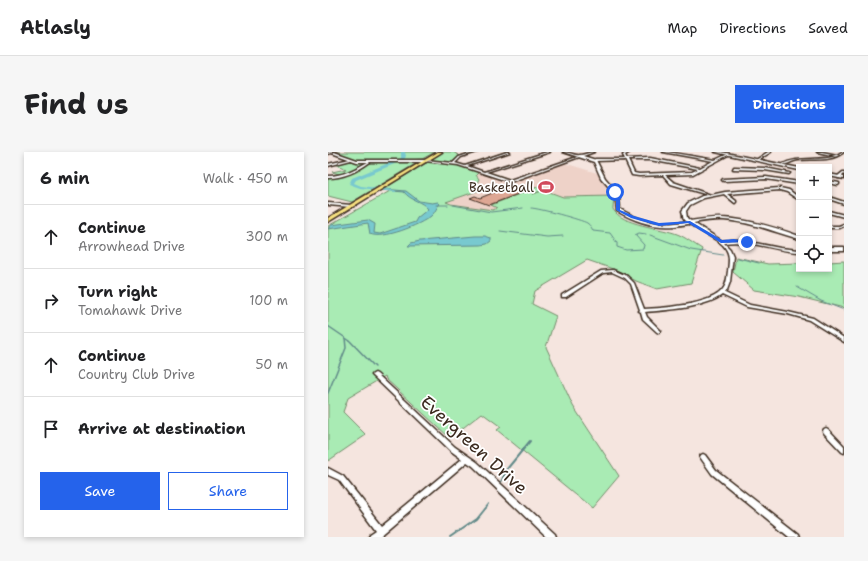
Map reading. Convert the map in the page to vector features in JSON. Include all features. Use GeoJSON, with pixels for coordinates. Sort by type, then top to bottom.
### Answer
{"type":"FeatureCollection","features":[{"type":"Feature","properties":{"kind":"main road"},"geometry":{"type":"LineString","coordinates":[[328,220],[440,152]]}},
{"type":"Feature","properties":{"kind":"street"},"geometry":{"type":"LineString","coordinates":[[328,153],[331,152],[350,160],[369,162],[405,160],[454,163],[510,181],[592,152]]}},
{"type":"Feature","properties":{"kind":"street"},"geometry":{"type":"LineString","coordinates":[[454,163],[460,157],[476,152]]}},
{"type":"Feature","properties":{"kind":"street"},"geometry":{"type":"LineString","coordinates":[[465,166],[509,152]]}},
{"type":"Feature","properties":{"kind":"street"},"geometry":{"type":"LineString","coordinates":[[485,172],[549,152]]}},
{"type":"Feature","properties":{"kind":"street"},"geometry":{"type":"LineString","coordinates":[[565,152],[594,160],[659,160],[701,169]]}},
{"type":"Feature","properties":{"kind":"street"},"geometry":{"type":"LineString","coordinates":[[629,152],[624,156],[634,175],[692,173],[728,154]]}},
{"type":"Feature","properties":{"kind":"street"},"geometry":{"type":"LineString","coordinates":[[664,152],[715,162]]}},
{"type":"Feature","properties":{"kind":"street"},"geometry":{"type":"LineString","coordinates":[[717,152],[796,168]]}},
{"type":"Feature","properties":{"kind":"street"},"geometry":{"type":"LineString","coordinates":[[757,160],[770,152]]}},
{"type":"Feature","properties":{"kind":"street"},"geometry":{"type":"LineString","coordinates":[[818,152],[839,156]]}},
{"type":"Feature","properties":{"kind":"street"},"geometry":{"type":"LineString","coordinates":[[782,165],[792,159],[820,159],[839,156],[843,152]]}},
{"type":"Feature","properties":{"kind":"street"},"geometry":{"type":"LineString","coordinates":[[328,165],[350,160]]}},
{"type":"Feature","properties":{"kind":"street"},"geometry":{"type":"LineString","coordinates":[[594,160],[603,178],[617,194],[617,208],[620,211],[655,224],[674,225],[716,219],[733,220],[771,228],[796,237]]}},
{"type":"Feature","properties":{"kind":"street"},"geometry":{"type":"LineString","coordinates":[[328,177],[345,176],[365,166],[369,162]]}},
{"type":"Feature","properties":{"kind":"street"},"geometry":{"type":"LineString","coordinates":[[734,168],[765,169],[789,173]]}},
{"type":"Feature","properties":{"kind":"street"},"geometry":{"type":"LineString","coordinates":[[781,179],[796,169]]}},
{"type":"Feature","properties":{"kind":"street"},"geometry":{"type":"LineString","coordinates":[[839,177],[844,173]]}},
{"type":"Feature","properties":{"kind":"street"},"geometry":{"type":"LineString","coordinates":[[664,175],[672,183],[710,195]]}},
{"type":"Feature","properties":{"kind":"street"},"geometry":{"type":"LineString","coordinates":[[832,176],[844,178]]}},
{"type":"Feature","properties":{"kind":"street"},"geometry":{"type":"LineString","coordinates":[[723,180],[781,179],[796,182]]}},
{"type":"Feature","properties":{"kind":"street"},"geometry":{"type":"LineString","coordinates":[[832,183],[838,184]]}},
{"type":"Feature","properties":{"kind":"street"},"geometry":{"type":"LineString","coordinates":[[641,311],[698,303],[715,298],[722,294],[727,285],[731,256],[730,252],[721,242],[688,222],[683,214],[685,208],[695,201],[710,195],[774,188],[784,190],[796,197]]}},
{"type":"Feature","properties":{"kind":"street"},"geometry":{"type":"LineString","coordinates":[[725,193],[735,202]]}},
{"type":"Feature","properties":{"kind":"street"},"geometry":{"type":"LineString","coordinates":[[832,199],[844,203]]}},
{"type":"Feature","properties":{"kind":"street"},"geometry":{"type":"LineString","coordinates":[[328,204],[351,206]]}},
{"type":"Feature","properties":{"kind":"street"},"geometry":{"type":"LineString","coordinates":[[832,213],[844,216]]}},
{"type":"Feature","properties":{"kind":"street"},"geometry":{"type":"LineString","coordinates":[[832,227],[840,227],[844,225]]}},
{"type":"Feature","properties":{"kind":"street"},"geometry":{"type":"LineString","coordinates":[[721,242],[740,241],[781,250],[796,251]]}},
{"type":"Feature","properties":{"kind":"street"},"geometry":{"type":"LineString","coordinates":[[832,249],[844,249]]}},
{"type":"Feature","properties":{"kind":"street"},"geometry":{"type":"LineString","coordinates":[[564,296],[602,272],[608,270],[626,277],[633,284],[636,289],[641,311],[649,323],[659,331]]}},
{"type":"Feature","properties":{"kind":"street"},"geometry":{"type":"LineString","coordinates":[[722,294],[755,307],[788,312],[811,319],[844,340]]}},
{"type":"Feature","properties":{"kind":"street","name":"Evergreen Drive"},"geometry":{"type":"LineString","coordinates":[[375,375],[453,449],[475,464],[552,537]]}},
{"type":"Feature","properties":{"kind":"street"},"geometry":{"type":"LineString","coordinates":[[826,431],[844,450]]}},
{"type":"Feature","properties":{"kind":"street"},"geometry":{"type":"LineString","coordinates":[[703,457],[714,472],[795,537]]}},
{"type":"Feature","properties":{"kind":"street"},"geometry":{"type":"LineString","coordinates":[[373,537],[466,459]]}},
{"type":"Feature","properties":{"kind":"street"},"geometry":{"type":"LineString","coordinates":[[328,471],[341,478],[381,530]]}},
{"type":"Feature","properties":{"kind":"shaded area"},"geometry":{"type":"Polygon","coordinates":[[[564,163],[597,173],[614,196],[563,197],[544,190],[493,210],[446,202],[479,190],[475,187],[479,179],[476,175],[479,172],[511,182],[564,163]]]}},
{"type":"Feature","properties":{"kind":"green space"},"geometry":{"type":"Polygon","coordinates":[[[334,152],[435,152],[422,159],[378,162],[352,159],[334,152]]]}},
{"type":"Feature","properties":{"kind":"green space"},"geometry":{"type":"Polygon","coordinates":[[[443,152],[453,152],[460,156],[452,162],[429,160],[443,152]]]}},
{"type":"Feature","properties":{"kind":"green space"},"geometry":{"type":"Polygon","coordinates":[[[350,161],[369,163],[420,161],[352,202],[328,196],[328,179],[339,174],[332,172],[346,169],[335,164],[350,161]]]}},
{"type":"Feature","properties":{"kind":"green space"},"geometry":{"type":"Polygon","coordinates":[[[428,162],[453,164],[479,172],[476,175],[479,179],[475,187],[480,190],[446,202],[451,204],[493,210],[497,208],[491,205],[537,187],[563,197],[614,196],[613,209],[624,219],[677,234],[702,249],[691,283],[657,289],[636,281],[616,270],[587,260],[535,291],[532,304],[556,316],[546,347],[573,406],[619,476],[592,508],[497,430],[501,427],[482,413],[450,438],[386,379],[385,376],[348,398],[343,412],[366,435],[328,461],[328,226],[390,191],[382,190],[428,162]]]}},
{"type":"Feature","properties":{"kind":"green space"},"geometry":{"type":"Polygon","coordinates":[[[736,257],[768,264],[796,263],[796,272],[832,272],[832,262],[844,261],[844,308],[799,297],[754,290],[733,272],[736,257]]]}},
{"type":"Feature","properties":{"kind":"water"},"geometry":{"type":"Polygon","coordinates":[[[382,190],[406,191],[419,201],[432,203],[438,202],[440,204],[433,214],[426,220],[401,231],[383,235],[370,234],[368,223],[328,229],[331,225],[368,220],[375,224],[374,233],[380,234],[415,222],[417,218],[428,209],[426,206],[404,192],[382,190]]]}},
{"type":"Feature","properties":{"kind":"water"},"geometry":{"type":"Polygon","coordinates":[[[485,236],[491,238],[491,241],[487,244],[481,245],[408,246],[411,243],[420,241],[485,236]]]}},
{"type":"Feature","properties":{"kind":"building"},"geometry":{"type":"Polygon","coordinates":[[[510,186],[526,191],[489,205],[470,198],[475,196],[480,198],[510,186]]]}},
{"type":"Feature","properties":{"kind":"waterway"},"geometry":{"type":"LineString","coordinates":[[394,191],[360,187],[351,184],[354,179],[403,159],[403,152]]}},
{"type":"Feature","properties":{"kind":"waterway"},"geometry":{"type":"LineString","coordinates":[[436,205],[448,205]]}},
{"type":"Feature","properties":{"kind":"waterway"},"geometry":{"type":"LineString","coordinates":[[453,205],[491,212],[523,208]]}},
{"type":"Feature","properties":{"kind":"waterway"},"geometry":{"type":"LineString","coordinates":[[531,208],[583,221],[587,223],[593,231],[610,233],[617,243],[617,247],[626,250],[643,249],[644,245],[635,235],[639,233],[646,234]]}},
{"type":"Feature","properties":{"kind":"waterway"},"geometry":{"type":"LineString","coordinates":[[500,231],[547,237],[563,236]]}},
{"type":"Feature","properties":{"kind":"waterway"},"geometry":{"type":"LineString","coordinates":[[650,235],[691,250],[723,255]]}},
{"type":"Feature","properties":{"kind":"waterway"},"geometry":{"type":"LineString","coordinates":[[738,258],[759,263]]}},
{"type":"Feature","properties":{"kind":"waterway"},"geometry":{"type":"LineString","coordinates":[[797,287],[821,301],[844,310]]}},
{"type":"Feature","properties":{"kind":"waterway"},"geometry":{"type":"LineString","coordinates":[[328,326],[350,341],[375,367]]}},
{"type":"Feature","properties":{"kind":"waterway"},"geometry":{"type":"LineString","coordinates":[[328,393],[346,348],[345,338]]}},
{"type":"Feature","properties":{"kind":"waterway"},"geometry":{"type":"LineString","coordinates":[[501,482],[507,469],[530,441]]}},
{"type":"Feature","properties":{"kind":"waterway"},"geometry":{"type":"LineString","coordinates":[[450,537],[476,519],[488,504]]}},
{"type":"Feature","properties":{"kind":"place","name":"Basketball"},"geometry":{"type":"Point","coordinates":[546,187]}},
{"type":"Feature","properties":{"kind":"route"},"geometry":{"type":"LineString","coordinates":[[615,192],[618,197],[618,210],[633,217],[659,224],[674,225],[688,222],[695,228],[721,242],[727,240],[747,242]]}}]}
